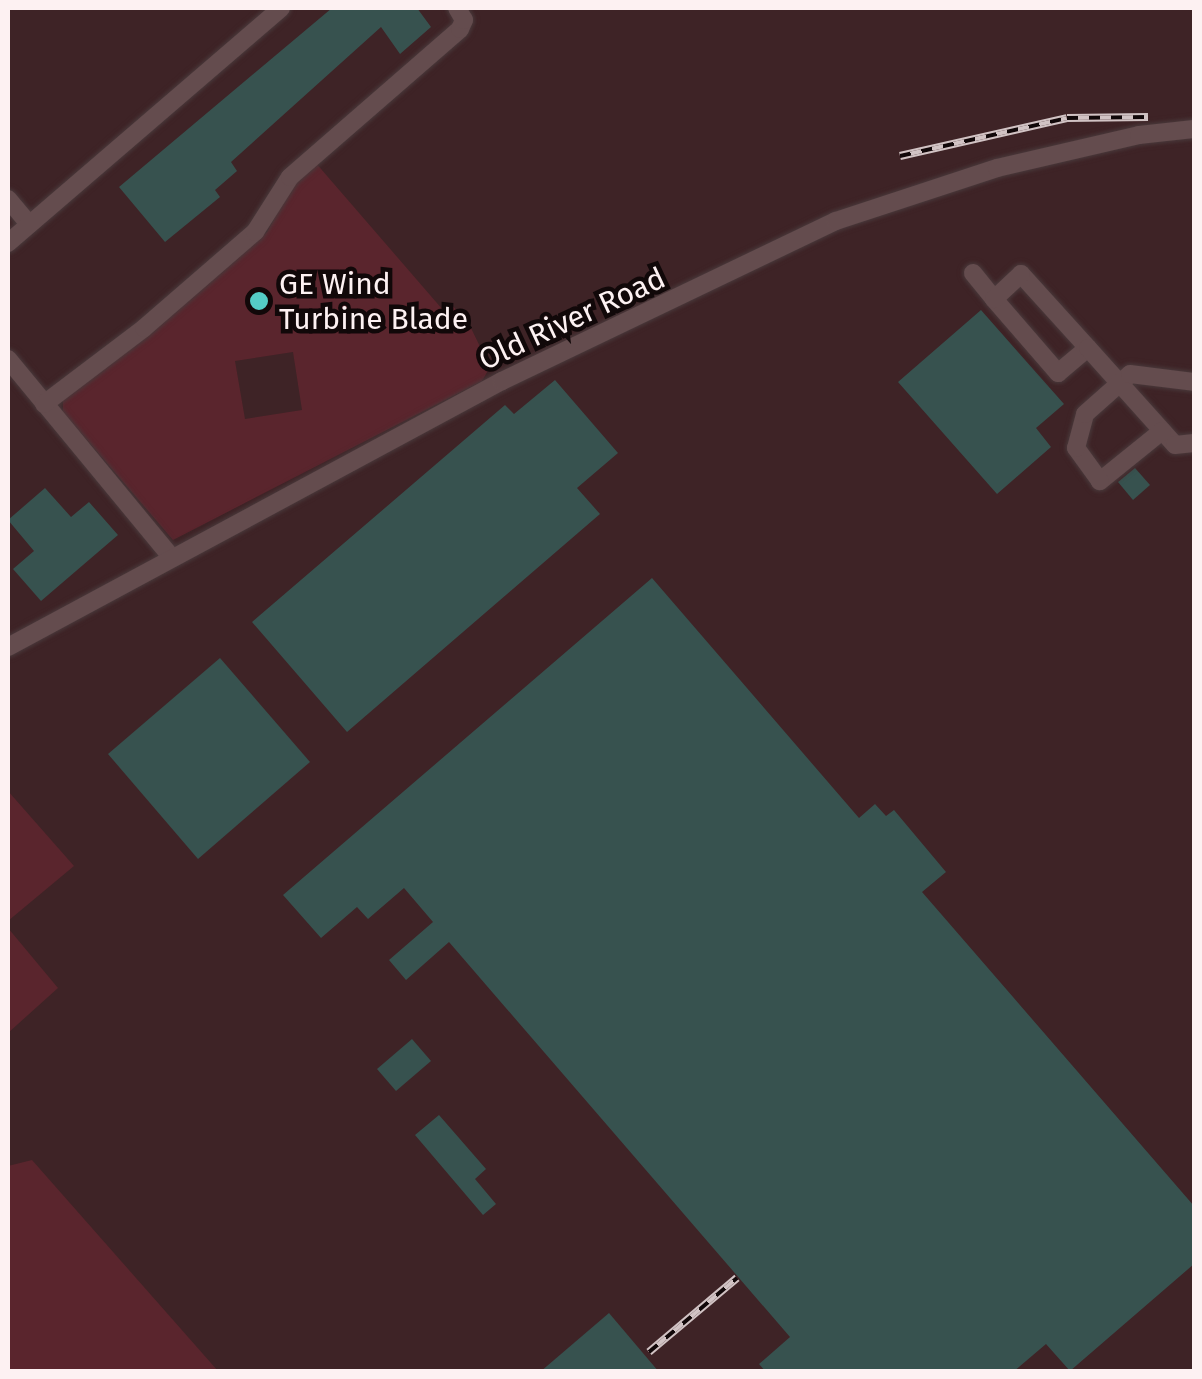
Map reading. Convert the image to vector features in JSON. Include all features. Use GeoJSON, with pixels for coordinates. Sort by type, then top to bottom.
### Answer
{"type":"FeatureCollection","features":[{"type":"Feature","properties":{"kind":"lane"},"geometry":{"type":"LineString","coordinates":[[8,243],[281,8]]}},
{"type":"Feature","properties":{"kind":"lane"},"geometry":{"type":"LineString","coordinates":[[44,404],[144,328],[255,232],[290,177],[460,29],[464,20],[457,8]]}},
{"type":"Feature","properties":{"kind":"lane","name":"Old River Road"},"geometry":{"type":"LineString","coordinates":[[8,647],[502,381],[836,220],[997,168],[1139,134],[1194,129]]}},
{"type":"Feature","properties":{"kind":"lane"},"geometry":{"type":"LineString","coordinates":[[8,198],[29,224]]}},
{"type":"Feature","properties":{"kind":"lane"},"geometry":{"type":"LineString","coordinates":[[973,273],[1058,373],[1088,348]]}},
{"type":"Feature","properties":{"kind":"lane"},"geometry":{"type":"LineString","coordinates":[[994,299],[1021,274],[1176,445],[1194,443]]}},
{"type":"Feature","properties":{"kind":"lane"},"geometry":{"type":"LineString","coordinates":[[8,359],[172,558]]}},
{"type":"Feature","properties":{"kind":"lane"},"geometry":{"type":"LineString","coordinates":[[1162,431],[1100,481],[1076,448],[1085,414],[1130,374],[1194,382]]}},
{"type":"Feature","properties":{"kind":"shaded area"},"geometry":{"type":"Polygon","coordinates":[[[8,8],[1194,8],[1194,1371],[8,1371],[8,8]]]}},
{"type":"Feature","properties":{"kind":"shaded area"},"geometry":{"type":"Polygon","coordinates":[[[315,162],[443,310],[451,304],[469,324],[490,367],[482,381],[173,540],[63,412],[63,399],[267,232],[295,181],[315,162]],[[293,352],[235,361],[245,419],[302,410],[293,352]]]}},
{"type":"Feature","properties":{"kind":"shaded area"},"geometry":{"type":"Polygon","coordinates":[[[8,791],[74,866],[8,921],[8,791]]]}},
{"type":"Feature","properties":{"kind":"shaded area"},"geometry":{"type":"Polygon","coordinates":[[[8,928],[58,988],[8,1033],[8,928]]]}},
{"type":"Feature","properties":{"kind":"shaded area"},"geometry":{"type":"Polygon","coordinates":[[[32,1160],[218,1371],[8,1371],[8,1166],[32,1160]]]}},
{"type":"Feature","properties":{"kind":"building"},"geometry":{"type":"Polygon","coordinates":[[[332,8],[417,8],[431,27],[400,54],[381,27],[231,162],[237,171],[215,190],[220,197],[165,242],[119,187],[332,8]]]}},
{"type":"Feature","properties":{"kind":"building"},"geometry":{"type":"Polygon","coordinates":[[[981,310],[1064,404],[1036,428],[1051,447],[997,494],[898,382],[981,310]]]}},
{"type":"Feature","properties":{"kind":"building"},"geometry":{"type":"Polygon","coordinates":[[[555,380],[618,453],[577,488],[600,514],[347,732],[252,622],[505,405],[514,414],[555,380]]]}},
{"type":"Feature","properties":{"kind":"building"},"geometry":{"type":"Polygon","coordinates":[[[1135,468],[1150,485],[1133,500],[1118,482],[1135,468]]]}},
{"type":"Feature","properties":{"kind":"building"},"geometry":{"type":"Polygon","coordinates":[[[45,488],[71,517],[89,502],[118,535],[41,601],[13,569],[34,551],[8,520],[45,488]]]}},
{"type":"Feature","properties":{"kind":"building"},"geometry":{"type":"Polygon","coordinates":[[[652,578],[859,818],[875,804],[886,816],[894,810],[946,872],[922,892],[1194,1206],[1194,1264],[1070,1371],[1046,1344],[1013,1372],[766,1372],[759,1364],[790,1337],[449,942],[406,980],[389,960],[433,922],[404,888],[368,919],[357,907],[321,938],[283,895],[652,578]]]}},
{"type":"Feature","properties":{"kind":"building"},"geometry":{"type":"Polygon","coordinates":[[[220,658],[310,762],[198,859],[108,754],[220,658]]]}},
{"type":"Feature","properties":{"kind":"building"},"geometry":{"type":"Polygon","coordinates":[[[412,1039],[431,1061],[396,1091],[377,1069],[412,1039]]]}},
{"type":"Feature","properties":{"kind":"building"},"geometry":{"type":"Polygon","coordinates":[[[439,1115],[486,1169],[475,1179],[496,1204],[483,1215],[415,1135],[439,1115]]]}},
{"type":"Feature","properties":{"kind":"building"},"geometry":{"type":"Polygon","coordinates":[[[609,1313],[659,1372],[540,1372],[609,1313]]]}},
{"type":"Feature","properties":{"kind":"railway"},"geometry":{"type":"LineString","coordinates":[[900,156],[1067,118],[1148,117]]}},
{"type":"Feature","properties":{"kind":"railway"},"geometry":{"type":"LineString","coordinates":[[649,1352],[737,1278]]}},
{"type":"Feature","properties":{"kind":"place","name":"GE Wind Turbine Blade"},"geometry":{"type":"Point","coordinates":[259,301]}}]}
